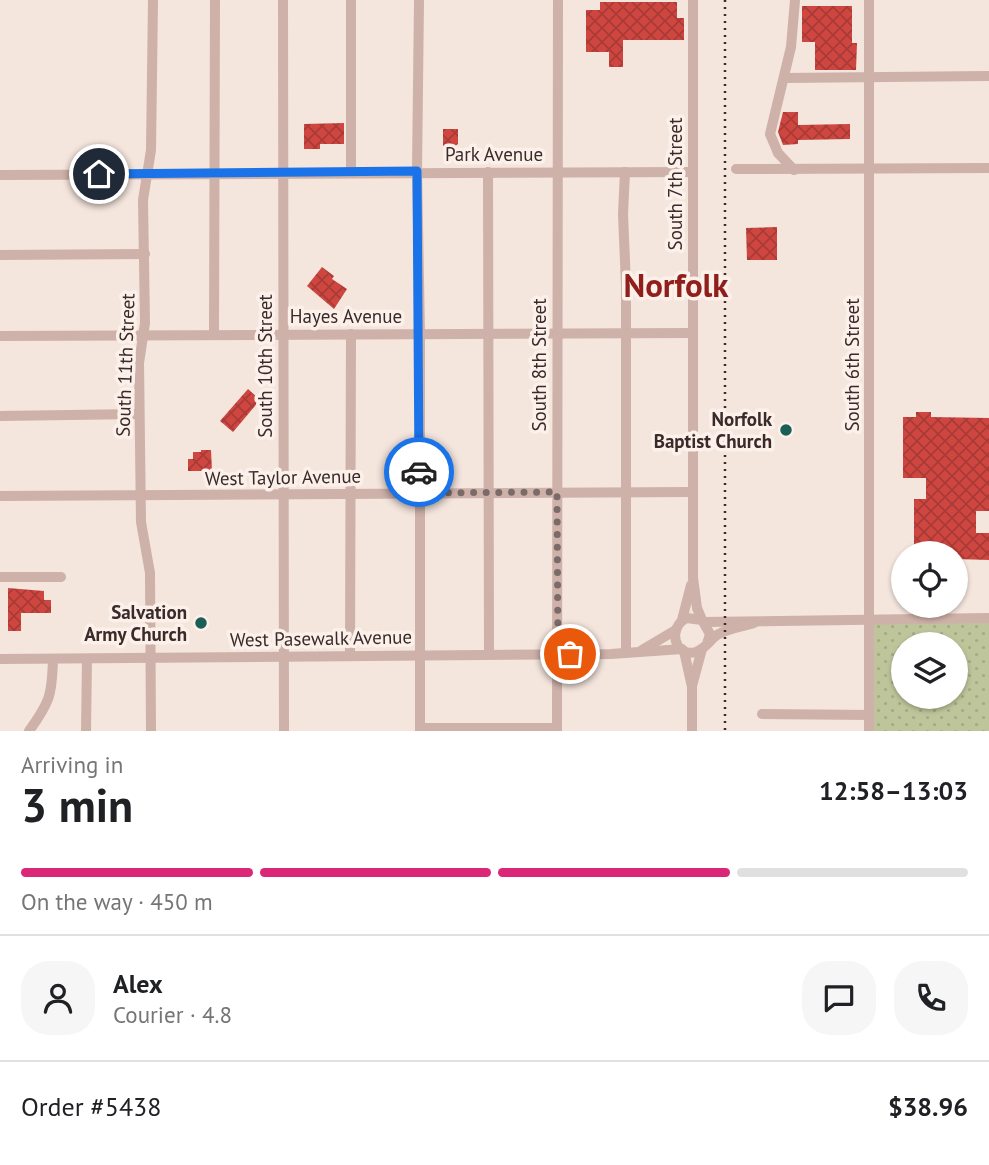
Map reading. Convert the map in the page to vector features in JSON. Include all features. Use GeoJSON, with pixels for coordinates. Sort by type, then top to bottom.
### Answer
{"type":"FeatureCollection","features":[{"type":"Feature","properties":{"kind":"street","name":"South 11th Street"},"geometry":{"type":"LineString","coordinates":[[151,731],[150,573],[141,522],[139,363],[144,335],[143,200],[151,150],[153,0]]}},
{"type":"Feature","properties":{"kind":"street"},"geometry":{"type":"LineString","coordinates":[[214,334],[215,0]]}},
{"type":"Feature","properties":{"kind":"street","name":"South 10th Street"},"geometry":{"type":"LineString","coordinates":[[282,0],[284,731]]}},
{"type":"Feature","properties":{"kind":"street"},"geometry":{"type":"LineString","coordinates":[[351,0],[351,172]]}},
{"type":"Feature","properties":{"kind":"street"},"geometry":{"type":"LineString","coordinates":[[419,0],[417,171],[420,333],[420,730],[557,730]]}},
{"type":"Feature","properties":{"kind":"street","name":"South 8th Street"},"geometry":{"type":"LineString","coordinates":[[557,730],[558,0]]}},
{"type":"Feature","properties":{"kind":"street","name":"South 7th Street"},"geometry":{"type":"LineString","coordinates":[[693,0],[693,578],[697,608],[703,621]]}},
{"type":"Feature","properties":{"kind":"street"},"geometry":{"type":"LineString","coordinates":[[794,170],[778,153],[770,134],[791,47],[795,0]]}},
{"type":"Feature","properties":{"kind":"street","name":"South 6th Street"},"geometry":{"type":"LineString","coordinates":[[869,0],[869,731]]}},
{"type":"Feature","properties":{"kind":"street"},"geometry":{"type":"LineString","coordinates":[[784,78],[989,76]]}},
{"type":"Feature","properties":{"kind":"street"},"geometry":{"type":"LineString","coordinates":[[736,169],[989,167]]}},
{"type":"Feature","properties":{"kind":"street","name":"Park Avenue"},"geometry":{"type":"LineString","coordinates":[[0,175],[417,171],[693,172]]}},
{"type":"Feature","properties":{"kind":"street"},"geometry":{"type":"LineString","coordinates":[[488,172],[489,654]]}},
{"type":"Feature","properties":{"kind":"street"},"geometry":{"type":"LineString","coordinates":[[625,172],[626,653]]}},
{"type":"Feature","properties":{"kind":"street"},"geometry":{"type":"LineString","coordinates":[[0,255],[145,254]]}},
{"type":"Feature","properties":{"kind":"street","name":"Hayes Avenue"},"geometry":{"type":"LineString","coordinates":[[0,336],[692,332]]}},
{"type":"Feature","properties":{"kind":"street"},"geometry":{"type":"LineString","coordinates":[[350,655],[351,334]]}},
{"type":"Feature","properties":{"kind":"street"},"geometry":{"type":"LineString","coordinates":[[0,415],[139,414]]}},
{"type":"Feature","properties":{"kind":"street","name":"West Taylor Avenue"},"geometry":{"type":"LineString","coordinates":[[0,496],[692,492]]}},
{"type":"Feature","properties":{"kind":"street"},"geometry":{"type":"LineString","coordinates":[[0,576],[61,577]]}},
{"type":"Feature","properties":{"kind":"street","name":"South 7th Street"},"geometry":{"type":"LineString","coordinates":[[682,620],[693,578]]}},
{"type":"Feature","properties":{"kind":"street"},"geometry":{"type":"LineString","coordinates":[[755,622],[720,633],[705,647],[693,653],[683,650],[676,643],[674,631],[682,620],[692,617],[703,621],[755,622],[989,618]]}},
{"type":"Feature","properties":{"kind":"street"},"geometry":{"type":"LineString","coordinates":[[692,687],[710,634],[703,621]]}},
{"type":"Feature","properties":{"kind":"street","name":"West Pasewalk Avenue"},"geometry":{"type":"LineString","coordinates":[[0,659],[626,653],[642,650],[674,631]]}},
{"type":"Feature","properties":{"kind":"street","name":"West Pasewalk Avenue"},"geometry":{"type":"LineString","coordinates":[[642,650],[683,650]]}},
{"type":"Feature","properties":{"kind":"street"},"geometry":{"type":"LineString","coordinates":[[683,650],[692,687],[692,731]]}},
{"type":"Feature","properties":{"kind":"street"},"geometry":{"type":"LineString","coordinates":[[29,731],[52,694],[53,659]]}},
{"type":"Feature","properties":{"kind":"street"},"geometry":{"type":"LineString","coordinates":[[86,731],[87,659]]}},
{"type":"Feature","properties":{"kind":"street"},"geometry":{"type":"LineString","coordinates":[[762,714],[869,715]]}},
{"type":"Feature","properties":{"kind":"green space"},"geometry":{"type":"Polygon","coordinates":[[[989,618],[989,731],[869,731],[869,620],[989,618]]]}},
{"type":"Feature","properties":{"kind":"building"},"geometry":{"type":"Polygon","coordinates":[[[600,2],[677,2],[677,18],[684,18],[684,40],[623,40],[623,67],[609,67],[609,52],[586,52],[586,10],[600,10],[600,2]]]}},
{"type":"Feature","properties":{"kind":"building"},"geometry":{"type":"Polygon","coordinates":[[[802,6],[852,6],[852,43],[857,43],[856,70],[815,70],[815,42],[802,42],[802,6]]]}},
{"type":"Feature","properties":{"kind":"building"},"geometry":{"type":"Polygon","coordinates":[[[783,112],[798,112],[798,125],[850,124],[850,139],[798,140],[798,144],[783,145],[778,132],[783,112]]]}},
{"type":"Feature","properties":{"kind":"building"},"geometry":{"type":"Polygon","coordinates":[[[344,123],[344,144],[320,144],[320,149],[304,149],[304,124],[344,123]]]}},
{"type":"Feature","properties":{"kind":"building"},"geometry":{"type":"Polygon","coordinates":[[[443,129],[458,129],[458,144],[443,146],[443,129]]]}},
{"type":"Feature","properties":{"kind":"building"},"geometry":{"type":"Polygon","coordinates":[[[777,227],[777,260],[747,260],[746,228],[777,227]]]}},
{"type":"Feature","properties":{"kind":"building"},"geometry":{"type":"Polygon","coordinates":[[[322,267],[334,276],[332,279],[347,289],[334,309],[307,286],[322,267]]]}},
{"type":"Feature","properties":{"kind":"building"},"geometry":{"type":"Polygon","coordinates":[[[248,389],[260,400],[233,432],[220,421],[248,389]]]}},
{"type":"Feature","properties":{"kind":"building"},"geometry":{"type":"Polygon","coordinates":[[[916,412],[931,412],[931,417],[989,418],[989,511],[976,511],[976,533],[989,533],[989,560],[968,559],[968,541],[914,541],[914,499],[926,499],[926,478],[903,478],[903,417],[916,417],[916,412]]]}},
{"type":"Feature","properties":{"kind":"building"},"geometry":{"type":"Polygon","coordinates":[[[211,450],[212,471],[188,471],[188,459],[193,459],[193,452],[211,450]]]}},
{"type":"Feature","properties":{"kind":"building"},"geometry":{"type":"Polygon","coordinates":[[[8,588],[44,591],[44,600],[51,600],[51,613],[21,613],[21,631],[8,631],[8,588]]]}},
{"type":"Feature","properties":{"kind":"railway"},"geometry":{"type":"LineString","coordinates":[[725,0],[725,731]]}},
{"type":"Feature","properties":{"kind":"way so far"},"geometry":{"type":"LineString","coordinates":[[419,472],[419,493],[557,492],[558,654],[570,654]]}},
{"type":"Feature","properties":{"kind":"place","name":"Norfolk Baptist Church"},"geometry":{"type":"Point","coordinates":[786,430]}},
{"type":"Feature","properties":{"kind":"place","name":"Salvation Army Church"},"geometry":{"type":"Point","coordinates":[201,623]}},
{"type":"Feature","properties":{"kind":"district","name":"Norfolk"},"geometry":{"type":"Point","coordinates":[676,284]}},
{"type":"Feature","properties":{"kind":"route"},"geometry":{"type":"LineString","coordinates":[[99,174],[417,171],[419,472]]}}]}
